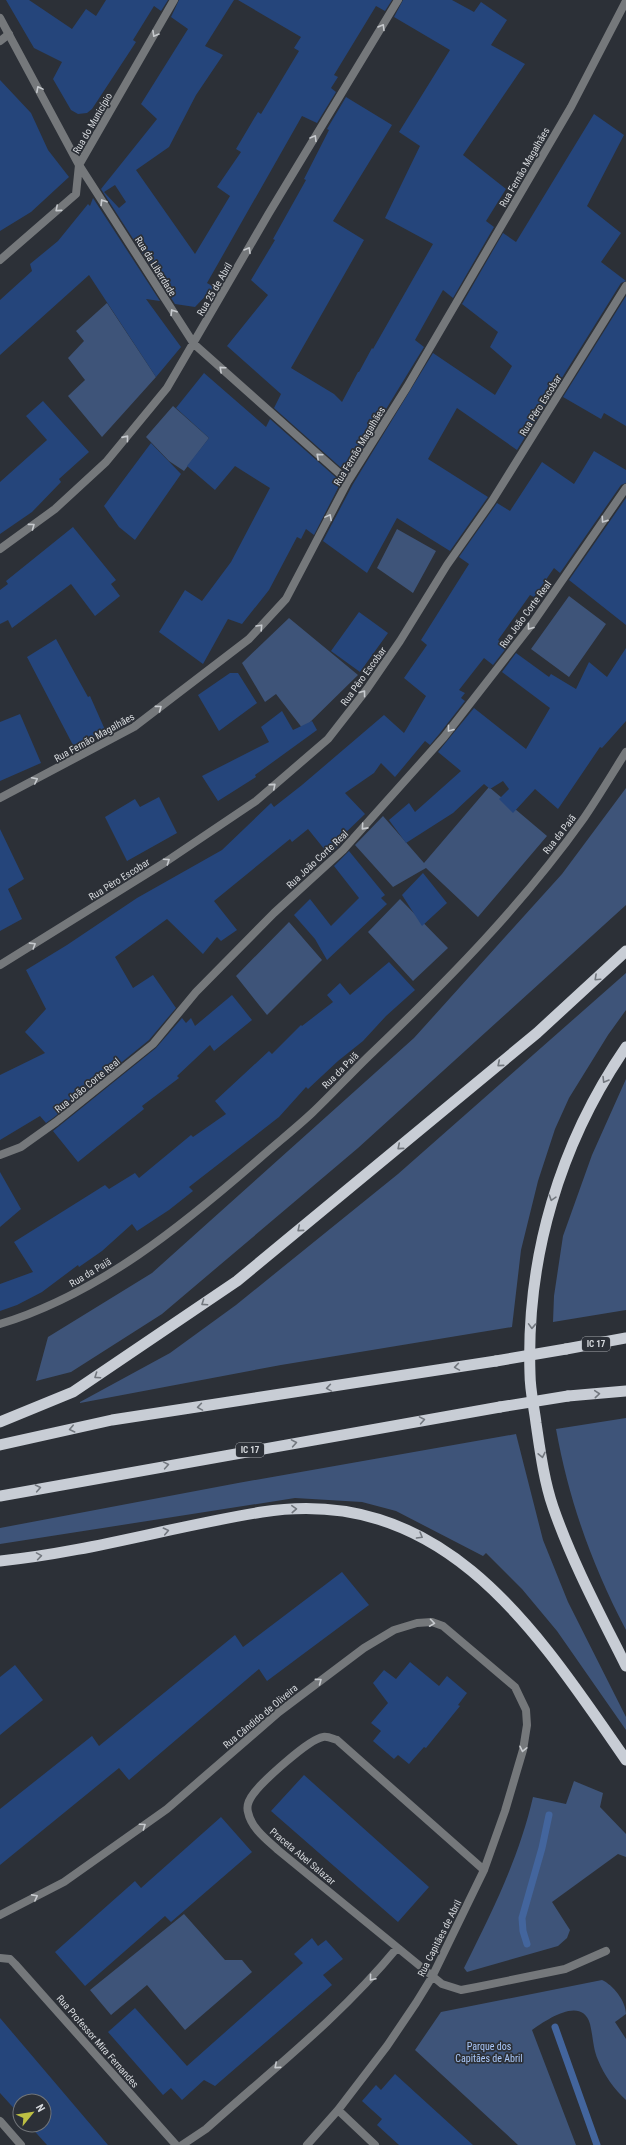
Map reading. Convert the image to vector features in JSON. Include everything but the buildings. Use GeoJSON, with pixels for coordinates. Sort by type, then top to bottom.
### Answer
{"type":"FeatureCollection","features":[{"type":"Feature","properties":{"kind":"highway"},"geometry":{"type":"LineString","coordinates":[[0,1422],[73,1392],[237,1281],[537,1033],[626,951]]}},
{"type":"Feature","properties":{"kind":"highway"},"geometry":{"type":"LineString","coordinates":[[626,1047],[591,1102],[572,1144],[552,1200],[541,1245],[533,1294],[530,1374],[538,1440],[553,1505],[578,1572],[626,1666]]}},
{"type":"Feature","properties":{"kind":"highway","name":"IC 17"},"geometry":{"type":"LineString","coordinates":[[0,1445],[112,1420],[496,1361],[626,1338]]}},
{"type":"Feature","properties":{"kind":"highway","name":"IC 17"},"geometry":{"type":"LineString","coordinates":[[0,1496],[500,1407],[568,1396],[626,1391]]}},
{"type":"Feature","properties":{"kind":"highway"},"geometry":{"type":"LineString","coordinates":[[0,1560],[33,1557],[100,1546],[264,1512],[298,1509],[343,1511],[386,1521],[409,1530],[435,1545],[466,1565],[492,1588],[530,1627],[574,1684],[626,1760]]}},
{"type":"Feature","properties":{"kind":"street","name":"Rua do Município"},"geometry":{"type":"LineString","coordinates":[[0,260],[76,194],[79,165],[174,0]]}},
{"type":"Feature","properties":{"kind":"street","name":"Rua 25 de Abril"},"geometry":{"type":"LineString","coordinates":[[0,549],[56,509],[106,462],[167,388],[269,213],[398,0]]}},
{"type":"Feature","properties":{"kind":"street","name":"Rua Fernão Magalhães"},"geometry":{"type":"LineString","coordinates":[[0,798],[134,727],[249,639],[286,599],[348,482],[407,387],[571,107],[626,0]]}},
{"type":"Feature","properties":{"kind":"street","name":"Rua da Liberdade"},"geometry":{"type":"LineString","coordinates":[[0,18],[79,165],[194,344],[348,482]]}},
{"type":"Feature","properties":{"kind":"street"},"geometry":{"type":"LineString","coordinates":[[0,42],[9,34]]}},
{"type":"Feature","properties":{"kind":"street","name":"Rua Pêro Escobar"},"geometry":{"type":"LineString","coordinates":[[0,965],[164,863],[256,801],[328,739],[400,642],[444,571],[492,501],[626,286]]}},
{"type":"Feature","properties":{"kind":"street","name":"Rua João Corte Real"},"geometry":{"type":"LineString","coordinates":[[0,1156],[21,1147],[56,1122],[153,1044],[196,992],[268,918],[343,850],[454,724],[532,624],[626,488]]}},
{"type":"Feature","properties":{"kind":"street","name":"Rua da Paiã"},"geometry":{"type":"LineString","coordinates":[[0,1324],[20,1318],[78,1292],[142,1252],[173,1230],[231,1183],[310,1114],[429,998],[487,938],[584,818],[626,752]]}},
{"type":"Feature","properties":{"kind":"street","name":"Rua Cândido de Oliveira"},"geometry":{"type":"LineString","coordinates":[[0,1915],[64,1882],[167,1809],[279,1712],[364,1648],[394,1630],[417,1623],[432,1622],[443,1626],[515,1687],[526,1710]]}},
{"type":"Feature","properties":{"kind":"street","name":"Rua Capitães de Abril"},"geometry":{"type":"LineString","coordinates":[[307,2145],[338,2110],[387,2046],[432,1978],[484,1870],[506,1811],[523,1750],[527,1725],[526,1710]]}},
{"type":"Feature","properties":{"kind":"street","name":"Praceta Abel Salazar"},"geometry":{"type":"LineString","coordinates":[[484,1870],[337,1740],[324,1737],[303,1748],[255,1792],[248,1802],[247,1812],[252,1822],[258,1831],[278,1850],[432,1978],[451,1988],[461,1990],[564,1969],[606,1951]]}},
{"type":"Feature","properties":{"kind":"street"},"geometry":{"type":"LineString","coordinates":[[182,2145],[206,2129],[337,2013],[369,1982],[397,1948]]}},
{"type":"Feature","properties":{"kind":"street","name":"Rua Professor Mira Fernandes"},"geometry":{"type":"LineString","coordinates":[[0,1958],[10,1959],[15,1964],[176,2145]]}},
{"type":"Feature","properties":{"kind":"street"},"geometry":{"type":"LineString","coordinates":[[338,2110],[375,2145]]}},
{"type":"Feature","properties":{"kind":"street"},"geometry":{"type":"LineString","coordinates":[[0,2121],[21,2145]]}},
{"type":"Feature","properties":{"kind":"green space"},"geometry":{"type":"Polygon","coordinates":[[[107,303],[156,377],[102,437],[68,396],[85,380],[68,358],[84,341],[76,331],[107,303]]]}},
{"type":"Feature","properties":{"kind":"green space"},"geometry":{"type":"Polygon","coordinates":[[[173,406],[209,438],[184,471],[169,461],[146,437],[173,406]]]}},
{"type":"Feature","properties":{"kind":"green space"},"geometry":{"type":"Polygon","coordinates":[[[397,529],[436,551],[413,593],[377,568],[397,529]]]}},
{"type":"Feature","properties":{"kind":"green space"},"geometry":{"type":"Polygon","coordinates":[[[569,596],[606,624],[569,677],[531,649],[569,596]]]}},
{"type":"Feature","properties":{"kind":"green space"},"geometry":{"type":"Polygon","coordinates":[[[289,618],[358,675],[303,729],[276,694],[265,702],[242,663],[289,618]]]}},
{"type":"Feature","properties":{"kind":"green space"},"geometry":{"type":"Polygon","coordinates":[[[489,787],[547,836],[478,917],[426,868],[393,887],[355,845],[383,816],[424,863],[489,787]]]}},
{"type":"Feature","properties":{"kind":"green space"},"geometry":{"type":"Polygon","coordinates":[[[626,788],[626,905],[358,1148],[162,1314],[71,1372],[36,1381],[48,1337],[152,1273],[414,1038],[562,874],[626,788]]]}},
{"type":"Feature","properties":{"kind":"green space"},"geometry":{"type":"Polygon","coordinates":[[[400,899],[448,948],[413,981],[368,932],[400,899]]]}},
{"type":"Feature","properties":{"kind":"green space"},"geometry":{"type":"Polygon","coordinates":[[[289,922],[322,960],[267,1015],[236,976],[289,922]]]}},
{"type":"Feature","properties":{"kind":"green space"},"geometry":{"type":"Polygon","coordinates":[[[626,973],[626,1010],[608,1035],[569,1098],[555,1129],[538,1181],[521,1250],[512,1327],[281,1365],[80,1403],[170,1353],[236,1305],[398,1174],[626,973]]]}},
{"type":"Feature","properties":{"kind":"green space"},"geometry":{"type":"Polygon","coordinates":[[[626,1079],[626,1310],[553,1322],[554,1296],[563,1236],[592,1155],[626,1079]]]}},
{"type":"Feature","properties":{"kind":"green space"},"geometry":{"type":"Polygon","coordinates":[[[626,1418],[626,1630],[592,1557],[583,1532],[561,1456],[556,1429],[626,1418]]]}},
{"type":"Feature","properties":{"kind":"green space"},"geometry":{"type":"Polygon","coordinates":[[[516,1434],[543,1540],[568,1602],[626,1717],[626,1730],[557,1631],[522,1589],[486,1553],[483,1556],[396,1511],[362,1502],[295,1498],[0,1544],[0,1528],[238,1483],[516,1434]]]}},
{"type":"Feature","properties":{"kind":"green space"},"geometry":{"type":"Polygon","coordinates":[[[574,1781],[603,1793],[600,1807],[626,1834],[626,1857],[618,1854],[552,1902],[570,1930],[567,1938],[558,1946],[467,1972],[464,1968],[504,1884],[520,1842],[533,1797],[566,1804],[574,1781]]]}},
{"type":"Feature","properties":{"kind":"green space"},"geometry":{"type":"Polygon","coordinates":[[[184,1914],[225,1960],[242,1960],[252,1972],[185,2030],[147,1985],[111,2015],[90,1990],[184,1914]]]}},
{"type":"Feature","properties":{"kind":"green space","name":"Parque dos Capitães de Abril"},"geometry":{"type":"Polygon","coordinates":[[[602,1980],[618,1994],[624,2004],[626,2014],[615,2022],[626,2039],[626,2100],[610,2082],[600,2066],[596,2056],[590,2024],[586,2016],[580,2011],[563,2012],[532,2030],[576,2145],[518,2145],[415,2050],[441,2012],[602,1980]]]}},
{"type":"Feature","properties":{"kind":"waterway"},"geometry":{"type":"LineString","coordinates":[[527,1944],[523,1931],[522,1918],[542,1848],[549,1815]]}},
{"type":"Feature","properties":{"kind":"waterway"},"geometry":{"type":"LineString","coordinates":[[555,2027],[597,2145]]}}]}
